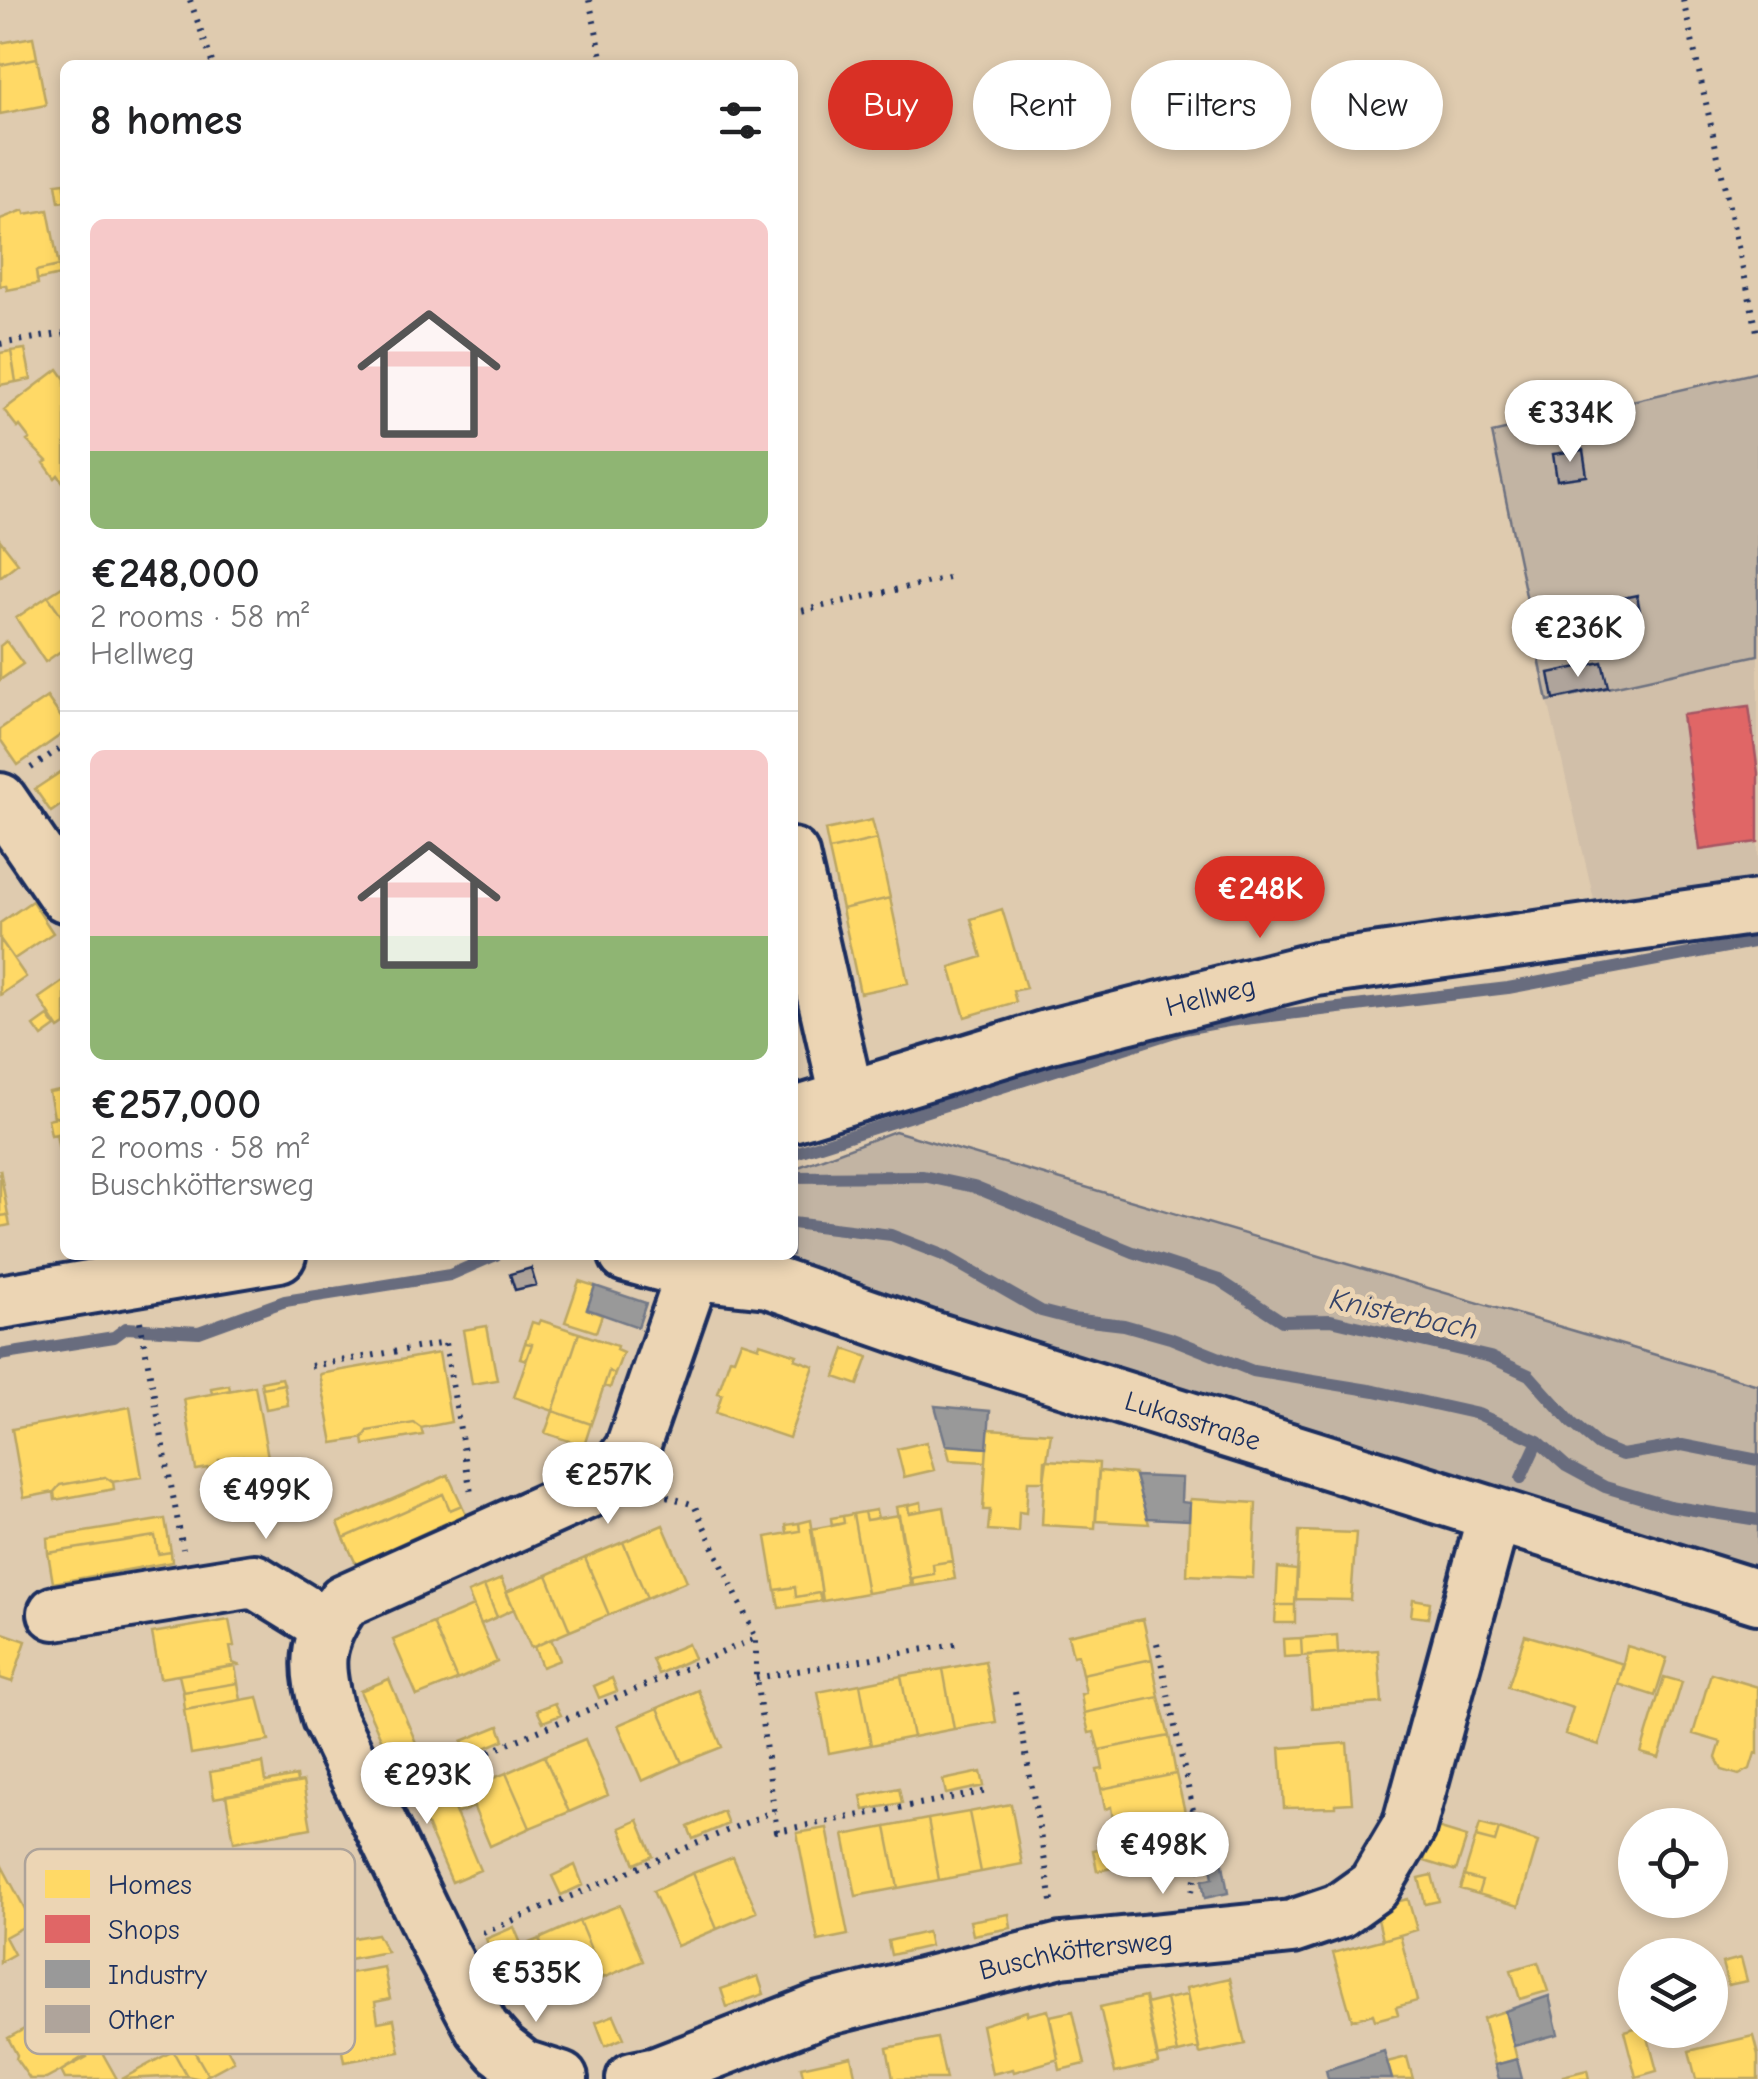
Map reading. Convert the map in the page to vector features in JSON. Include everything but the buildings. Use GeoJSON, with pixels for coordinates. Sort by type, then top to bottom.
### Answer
{"type":"FeatureCollection","features":[{"type":"Feature","properties":{"kind":"street"},"geometry":{"type":"LineString","coordinates":[[0,800],[60,888]]}},
{"type":"Feature","properties":{"kind":"street"},"geometry":{"type":"LineString","coordinates":[[798,881],[848,1097]]}},
{"type":"Feature","properties":{"kind":"street","name":"Hellweg"},"geometry":{"type":"LineString","coordinates":[[798,1112],[1050,1036],[1316,969],[1758,907]]}},
{"type":"Feature","properties":{"kind":"street","name":"Lukasstraße"},"geometry":{"type":"LineString","coordinates":[[645,1260],[693,1273],[768,1281],[931,1338],[1758,1597]]}},
{"type":"Feature","properties":{"kind":"street"},"geometry":{"type":"LineString","coordinates":[[0,1302],[193,1262]]}},
{"type":"Feature","properties":{"kind":"street"},"geometry":{"type":"LineString","coordinates":[[561,2079],[523,2067],[482,2028],[329,1718],[319,1680],[318,1652],[327,1626],[344,1601],[592,1490],[620,1466],[632,1449],[693,1273]]}},
{"type":"Feature","properties":{"kind":"street","name":"Buschköttersweg"},"geometry":{"type":"LineString","coordinates":[[633,2079],[656,2074],[821,2010],[1061,1950],[1292,1927],[1339,1911],[1374,1886],[1409,1828],[1494,1516]]}},
{"type":"Feature","properties":{"kind":"street"},"geometry":{"type":"LineString","coordinates":[[56,1613],[254,1581],[327,1626]]}},
{"type":"Feature","properties":{"kind":"path"},"geometry":{"type":"LineString","coordinates":[[190,0],[211,60]]}},
{"type":"Feature","properties":{"kind":"path"},"geometry":{"type":"LineString","coordinates":[[588,0],[603,60]]}},
{"type":"Feature","properties":{"kind":"path"},"geometry":{"type":"LineString","coordinates":[[1683,0],[1758,336]]}},
{"type":"Feature","properties":{"kind":"path"},"geometry":{"type":"LineString","coordinates":[[0,344],[60,333]]}},
{"type":"Feature","properties":{"kind":"path"},"geometry":{"type":"LineString","coordinates":[[798,611],[948,578]]}},
{"type":"Feature","properties":{"kind":"path"},"geometry":{"type":"LineString","coordinates":[[311,1366],[446,1343],[477,1524],[484,1539]]}},
{"type":"Feature","properties":{"kind":"path"},"geometry":{"type":"LineString","coordinates":[[145,1347],[185,1591]]}},
{"type":"Feature","properties":{"kind":"path"},"geometry":{"type":"LineString","coordinates":[[620,1466],[648,1489],[694,1505],[756,1638],[756,1678],[777,1830],[988,1791]]}},
{"type":"Feature","properties":{"kind":"path"},"geometry":{"type":"LineString","coordinates":[[370,1803],[756,1638]]}},
{"type":"Feature","properties":{"kind":"path"},"geometry":{"type":"LineString","coordinates":[[756,1678],[961,1643]]}},
{"type":"Feature","properties":{"kind":"path"},"geometry":{"type":"LineString","coordinates":[[1157,1644],[1202,1852],[1187,1912],[1190,1935]]}},
{"type":"Feature","properties":{"kind":"path"},"geometry":{"type":"LineString","coordinates":[[1015,1692],[1061,1950]]}},
{"type":"Feature","properties":{"kind":"path"},"geometry":{"type":"LineString","coordinates":[[441,1951],[774,1811]]}},
{"type":"Feature","properties":{"kind":"shaded area"},"geometry":{"type":"Polygon","coordinates":[[[1758,372],[1758,655],[1548,701],[1492,433],[1758,372]]]}},
{"type":"Feature","properties":{"kind":"shaded area"},"geometry":{"type":"Polygon","coordinates":[[[1758,655],[1758,892],[1598,917],[1548,701],[1758,655]]]}},
{"type":"Feature","properties":{"kind":"shaded area"},"geometry":{"type":"Polygon","coordinates":[[[895,1131],[1758,1385],[1758,1570],[1145,1385],[785,1260],[798,1260],[798,1167],[895,1131]]]}},
{"type":"Feature","properties":{"kind":"waterway"},"geometry":{"type":"LineString","coordinates":[[798,1152],[1184,1029],[1508,988],[1758,941]]}},
{"type":"Feature","properties":{"kind":"waterway","name":"Knisterbach"},"geometry":{"type":"LineString","coordinates":[[798,1177],[923,1176],[974,1187],[1133,1252],[1219,1280],[1282,1321],[1331,1320],[1490,1357],[1529,1375],[1572,1423],[1598,1445],[1622,1455],[1682,1445],[1758,1460]]}},
{"type":"Feature","properties":{"kind":"waterway"},"geometry":{"type":"LineString","coordinates":[[798,1224],[891,1235],[945,1256],[1041,1311],[1124,1325],[1170,1338],[1253,1371],[1375,1391],[1478,1414],[1538,1441],[1566,1466],[1605,1487],[1669,1506],[1758,1520]]}},
{"type":"Feature","properties":{"kind":"waterway","name":"Knisterbach"},"geometry":{"type":"LineString","coordinates":[[0,1355],[114,1337],[126,1328],[199,1332],[285,1301],[450,1275],[484,1260]]}},
{"type":"Feature","properties":{"kind":"waterway"},"geometry":{"type":"LineString","coordinates":[[1521,1478],[1538,1441]]}}]}
